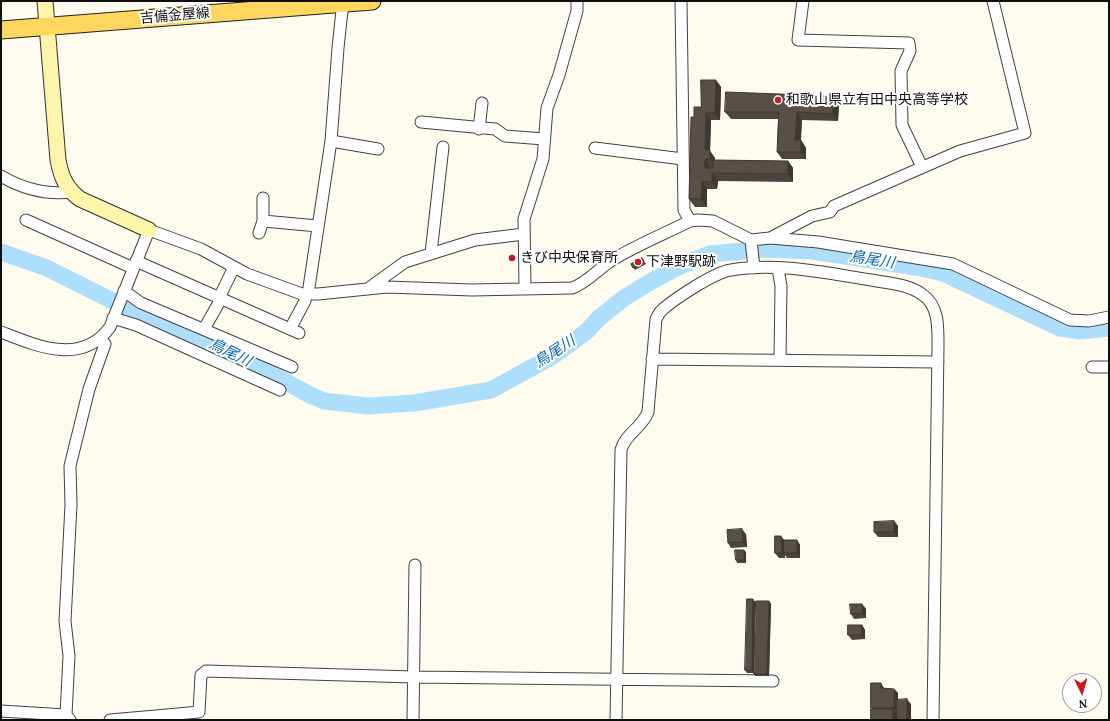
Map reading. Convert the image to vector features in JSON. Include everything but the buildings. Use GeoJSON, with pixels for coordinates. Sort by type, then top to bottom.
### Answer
{"type":"FeatureCollection","features":[{"type":"Feature","properties":{"kind":"main road","name":"吉備金屋線"},"geometry":{"type":"LineString","coordinates":[[1,30],[343,2],[372,1]]}},
{"type":"Feature","properties":{"kind":"street"},"geometry":{"type":"LineString","coordinates":[[45,1],[58,160],[61,175],[71,192],[87,203],[149,230],[201,249],[234,267],[271,283],[307,294],[386,287],[472,290],[572,288],[578,286],[626,252],[690,221],[712,221],[752,242],[770,238],[812,216],[830,212],[834,206],[960,150],[1025,133],[993,1]]}},
{"type":"Feature","properties":{"kind":"street"},"geometry":{"type":"LineString","coordinates":[[525,290],[524,234],[526,209],[539,176],[543,159],[547,108],[577,11],[577,1]]}},
{"type":"Feature","properties":{"kind":"street"},"geometry":{"type":"LineString","coordinates":[[681,1],[684,83],[684,210],[690,221]]}},
{"type":"Feature","properties":{"kind":"street"},"geometry":{"type":"LineString","coordinates":[[803,1],[798,40],[909,43],[910,51],[901,71],[902,125],[922,167]]}},
{"type":"Feature","properties":{"kind":"street"},"geometry":{"type":"LineString","coordinates":[[26,220],[220,298],[295,331],[307,294],[331,141],[343,2]]}},
{"type":"Feature","properties":{"kind":"street"},"geometry":{"type":"LineString","coordinates":[[479,129],[482,103]]}},
{"type":"Feature","properties":{"kind":"street"},"geometry":{"type":"LineString","coordinates":[[421,122],[433,122],[479,129],[495,129],[505,136],[544,139]]}},
{"type":"Feature","properties":{"kind":"street"},"geometry":{"type":"LineString","coordinates":[[331,141],[378,149]]}},
{"type":"Feature","properties":{"kind":"street"},"geometry":{"type":"LineString","coordinates":[[431,253],[443,147]]}},
{"type":"Feature","properties":{"kind":"street"},"geometry":{"type":"LineString","coordinates":[[595,148],[683,158]]}},
{"type":"Feature","properties":{"kind":"street"},"geometry":{"type":"LineString","coordinates":[[1,176],[39,192],[49,194],[71,192]]}},
{"type":"Feature","properties":{"kind":"street"},"geometry":{"type":"LineString","coordinates":[[259,234],[263,221],[263,198]]}},
{"type":"Feature","properties":{"kind":"street"},"geometry":{"type":"LineString","coordinates":[[263,221],[318,226]]}},
{"type":"Feature","properties":{"kind":"street"},"geometry":{"type":"LineString","coordinates":[[1,332],[36,345],[55,350],[77,348],[100,338],[110,327],[149,230]]}},
{"type":"Feature","properties":{"kind":"street"},"geometry":{"type":"LineString","coordinates":[[368,289],[406,262],[431,253],[475,240],[524,234]]}},
{"type":"Feature","properties":{"kind":"street"},"geometry":{"type":"LineString","coordinates":[[770,238],[818,242],[952,264],[1070,320],[1089,321],[1109,317]]}},
{"type":"Feature","properties":{"kind":"street"},"geometry":{"type":"LineString","coordinates":[[752,242],[754,265]]}},
{"type":"Feature","properties":{"kind":"street"},"geometry":{"type":"LineString","coordinates":[[616,720],[621,450],[626,438],[645,420],[648,412],[654,327],[661,310],[701,284],[729,270],[754,265],[778,269],[834,274],[895,285],[915,290],[924,295],[932,305],[936,316],[938,362],[933,720]]}},
{"type":"Feature","properties":{"kind":"street"},"geometry":{"type":"LineString","coordinates":[[204,329],[234,267]]}},
{"type":"Feature","properties":{"kind":"street"},"geometry":{"type":"LineString","coordinates":[[778,269],[781,286],[780,360]]}},
{"type":"Feature","properties":{"kind":"street"},"geometry":{"type":"LineString","coordinates":[[123,293],[141,303],[292,367]]}},
{"type":"Feature","properties":{"kind":"street"},"geometry":{"type":"LineString","coordinates":[[114,315],[280,390]]}},
{"type":"Feature","properties":{"kind":"street"},"geometry":{"type":"LineString","coordinates":[[1,711],[68,718],[69,656],[65,621],[71,505],[70,466],[89,389],[105,344],[100,338]]}},
{"type":"Feature","properties":{"kind":"street"},"geometry":{"type":"LineString","coordinates":[[652,359],[938,362]]}},
{"type":"Feature","properties":{"kind":"street"},"geometry":{"type":"LineString","coordinates":[[1092,367],[1109,367]]}},
{"type":"Feature","properties":{"kind":"street"},"geometry":{"type":"LineString","coordinates":[[412,720],[415,565]]}},
{"type":"Feature","properties":{"kind":"street"},"geometry":{"type":"LineString","coordinates":[[110,720],[156,718],[199,712],[201,675],[206,671],[413,677],[617,678],[773,681]]}},
{"type":"Feature","properties":{"kind":"waterway","name":"鳥尾川"},"geometry":{"type":"LineString","coordinates":[[1,252],[47,268],[111,300],[238,356],[324,401],[368,406],[414,403],[491,390],[553,356],[586,332],[599,318],[624,298],[680,266],[710,254],[764,249],[812,251],[916,267],[943,273],[1060,328],[1080,331],[1109,328]]}},
{"type":"Feature","properties":{"kind":"place","name":"和歌山県立有田中央高等学校"},"geometry":{"type":"Point","coordinates":[778,100]}},
{"type":"Feature","properties":{"kind":"place","name":"きび中央保育所"},"geometry":{"type":"Point","coordinates":[512,258]}},
{"type":"Feature","properties":{"kind":"place","name":"下津野駅跡"},"geometry":{"type":"Point","coordinates":[638,262]}}]}
